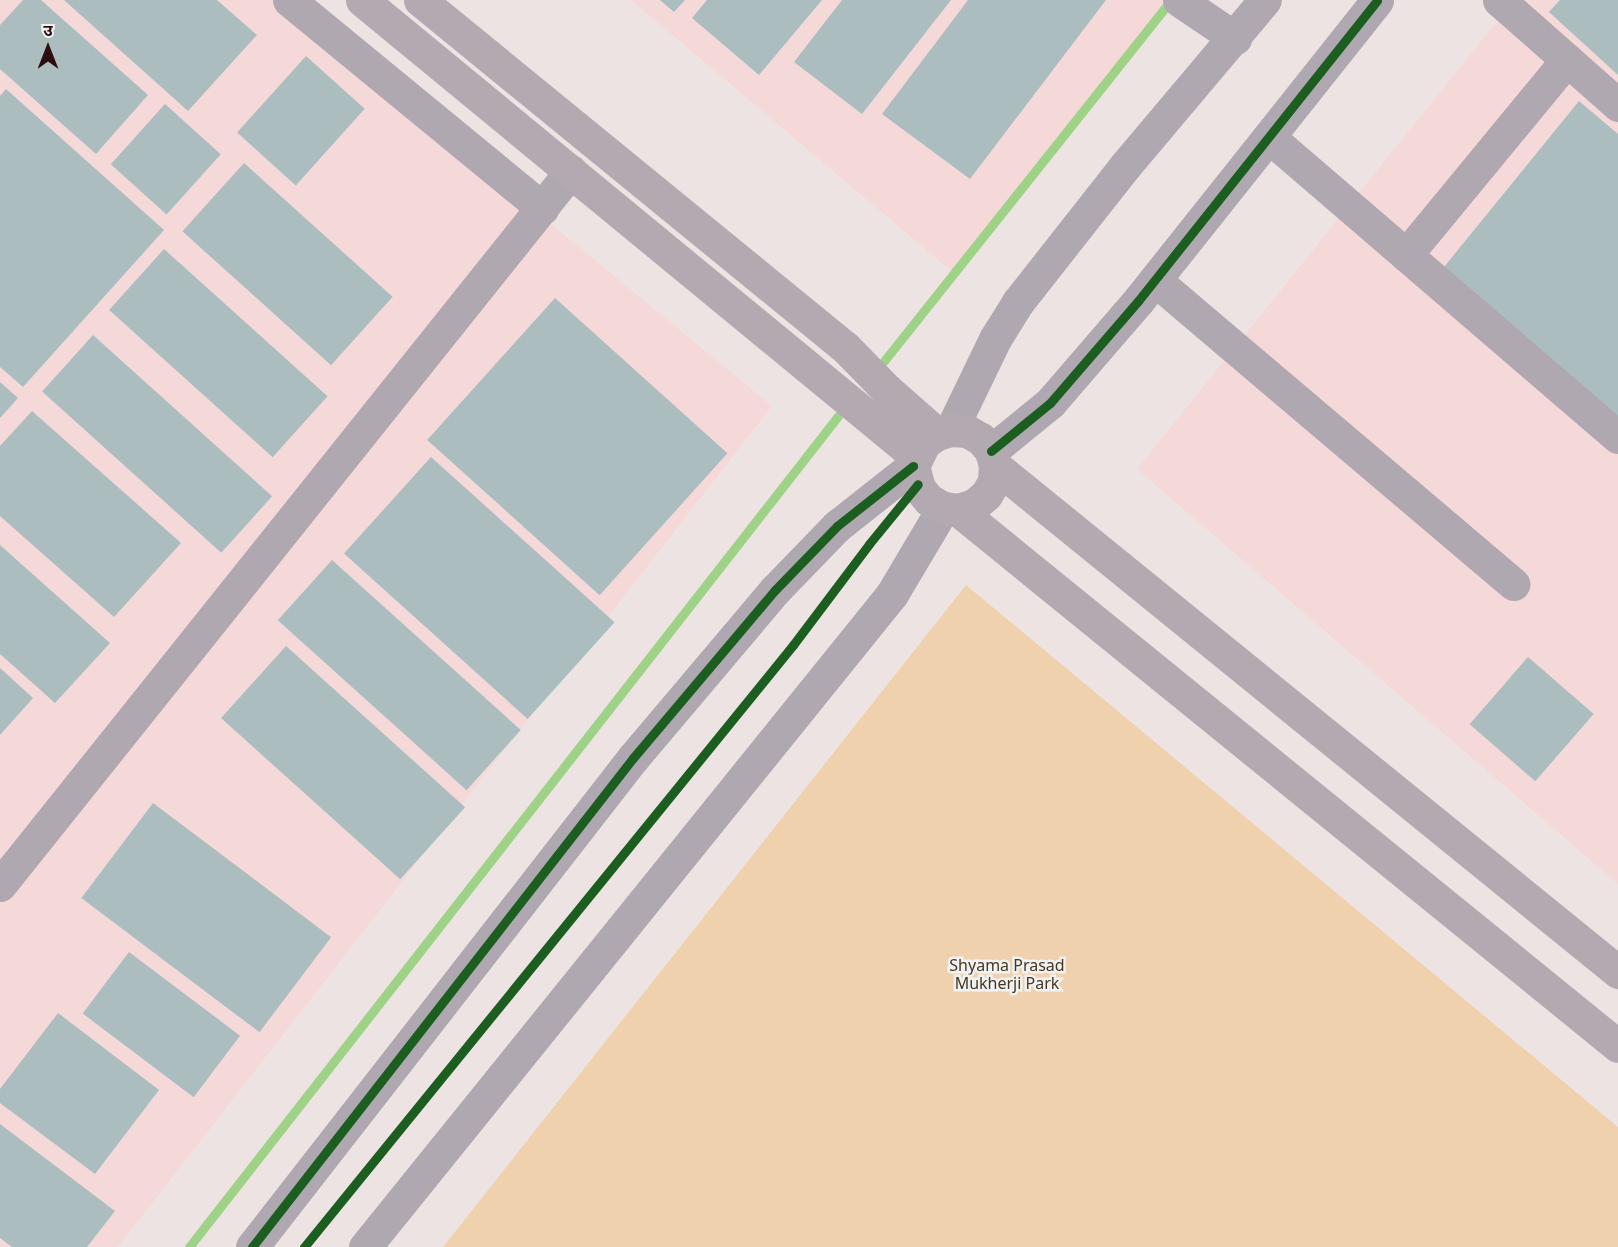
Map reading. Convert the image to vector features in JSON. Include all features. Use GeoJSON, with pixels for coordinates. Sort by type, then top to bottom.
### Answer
{"type":"FeatureCollection","features":[{"type":"Feature","properties":{"kind":"main road"},"geometry":{"type":"LineString","coordinates":[[362,0],[571,171],[929,447]]}},
{"type":"Feature","properties":{"kind":"main road"},"geometry":{"type":"LineString","coordinates":[[420,0],[846,348],[887,390],[929,447]]}},
{"type":"Feature","properties":{"kind":"main road"},"geometry":{"type":"LineString","coordinates":[[929,447],[967,431],[981,439],[993,459],[1618,972]]}},
{"type":"Feature","properties":{"kind":"main road"},"geometry":{"type":"LineString","coordinates":[[929,447],[919,488],[929,500],[951,509],[1618,1046]]}},
{"type":"Feature","properties":{"kind":"main road"},"geometry":{"type":"LineString","coordinates":[[951,509],[974,505],[986,495],[994,482],[993,459]]}},
{"type":"Feature","properties":{"kind":"street"},"geometry":{"type":"LineString","coordinates":[[289,0],[542,208]]}},
{"type":"Feature","properties":{"kind":"street"},"geometry":{"type":"LineString","coordinates":[[252,1247],[626,767],[760,608],[837,526],[929,447],[1018,302],[1118,174],[1265,0]]}},
{"type":"Feature","properties":{"kind":"street"},"geometry":{"type":"LineString","coordinates":[[993,459],[1050,403],[1155,280],[1377,0]]}},
{"type":"Feature","properties":{"kind":"street"},"geometry":{"type":"LineString","coordinates":[[1499,0],[1618,105]]}},
{"type":"Feature","properties":{"kind":"street"},"geometry":{"type":"LineString","coordinates":[[1183,3],[1234,38]]}},
{"type":"Feature","properties":{"kind":"street"},"geometry":{"type":"LineString","coordinates":[[1406,255],[1566,60]]}},
{"type":"Feature","properties":{"kind":"street"},"geometry":{"type":"LineString","coordinates":[[1269,137],[1618,437]]}},
{"type":"Feature","properties":{"kind":"street"},"geometry":{"type":"LineString","coordinates":[[0,883],[571,171]]}},
{"type":"Feature","properties":{"kind":"street"},"geometry":{"type":"LineString","coordinates":[[1155,280],[1513,584]]}},
{"type":"Feature","properties":{"kind":"street"},"geometry":{"type":"LineString","coordinates":[[365,1247],[892,594],[951,509]]}},
{"type":"Feature","properties":{"kind":"shaded area"},"geometry":{"type":"Polygon","coordinates":[[[0,0],[279,0],[772,406],[118,1247],[0,1247],[0,0]]]}},
{"type":"Feature","properties":{"kind":"shaded area"},"geometry":{"type":"Polygon","coordinates":[[[631,0],[1175,0],[957,276],[631,0]]]}},
{"type":"Feature","properties":{"kind":"shaded area"},"geometry":{"type":"Polygon","coordinates":[[[1514,0],[1618,0],[1618,884],[1137,469],[1514,0]]]}},
{"type":"Feature","properties":{"kind":"green space","name":"Shyama Prasad Mukherji Park"},"geometry":{"type":"Polygon","coordinates":[[[966,585],[1618,1127],[1618,1247],[443,1247],[966,585]]]}},
{"type":"Feature","properties":{"kind":"building"},"geometry":{"type":"Polygon","coordinates":[[[23,0],[41,0],[148,95],[96,154],[0,69],[0,25],[23,0]]]}},
{"type":"Feature","properties":{"kind":"building"},"geometry":{"type":"Polygon","coordinates":[[[64,0],[217,0],[257,35],[188,111],[64,0]]]}},
{"type":"Feature","properties":{"kind":"building"},"geometry":{"type":"Polygon","coordinates":[[[660,0],[685,0],[674,12],[660,0]]]}},
{"type":"Feature","properties":{"kind":"building"},"geometry":{"type":"Polygon","coordinates":[[[707,0],[822,0],[759,75],[692,18],[707,0]]]}},
{"type":"Feature","properties":{"kind":"building"},"geometry":{"type":"Polygon","coordinates":[[[842,0],[951,0],[862,114],[794,62],[842,0]]]}},
{"type":"Feature","properties":{"kind":"building"},"geometry":{"type":"Polygon","coordinates":[[[968,0],[1106,0],[970,179],[882,114],[968,0]]]}},
{"type":"Feature","properties":{"kind":"building"},"geometry":{"type":"Polygon","coordinates":[[[1560,0],[1618,0],[1618,75],[1549,12],[1560,0]]]}},
{"type":"Feature","properties":{"kind":"building"},"geometry":{"type":"Polygon","coordinates":[[[306,56],[365,109],[296,185],[237,133],[306,56]]]}},
{"type":"Feature","properties":{"kind":"building"},"geometry":{"type":"Polygon","coordinates":[[[6,89],[164,230],[23,387],[0,367],[0,96],[6,89]]]}},
{"type":"Feature","properties":{"kind":"building"},"geometry":{"type":"Polygon","coordinates":[[[1579,101],[1618,134],[1618,417],[1444,267],[1579,101]]]}},
{"type":"Feature","properties":{"kind":"building"},"geometry":{"type":"Polygon","coordinates":[[[165,104],[221,154],[167,214],[111,164],[165,104]]]}},
{"type":"Feature","properties":{"kind":"building"},"geometry":{"type":"Polygon","coordinates":[[[244,163],[393,297],[331,365],[182,231],[244,163]]]}},
{"type":"Feature","properties":{"kind":"building"},"geometry":{"type":"Polygon","coordinates":[[[164,249],[327,396],[273,457],[109,310],[164,249]]]}},
{"type":"Feature","properties":{"kind":"building"},"geometry":{"type":"Polygon","coordinates":[[[555,298],[727,453],[600,595],[427,440],[555,298]]]}},
{"type":"Feature","properties":{"kind":"building"},"geometry":{"type":"Polygon","coordinates":[[[93,335],[272,496],[221,553],[42,391],[93,335]]]}},
{"type":"Feature","properties":{"kind":"building"},"geometry":{"type":"Polygon","coordinates":[[[0,382],[18,398],[0,418],[0,382]]]}},
{"type":"Feature","properties":{"kind":"building"},"geometry":{"type":"Polygon","coordinates":[[[32,411],[181,543],[114,617],[0,516],[0,446],[32,411]]]}},
{"type":"Feature","properties":{"kind":"building"},"geometry":{"type":"Polygon","coordinates":[[[431,457],[615,622],[528,719],[344,554],[431,457]]]}},
{"type":"Feature","properties":{"kind":"building"},"geometry":{"type":"Polygon","coordinates":[[[0,545],[110,643],[55,703],[0,654],[0,545]]]}},
{"type":"Feature","properties":{"kind":"building"},"geometry":{"type":"Polygon","coordinates":[[[332,560],[521,730],[467,790],[278,620],[332,560]]]}},
{"type":"Feature","properties":{"kind":"building"},"geometry":{"type":"Polygon","coordinates":[[[286,646],[465,807],[400,879],[221,718],[286,646]]]}},
{"type":"Feature","properties":{"kind":"building"},"geometry":{"type":"Polygon","coordinates":[[[1528,657],[1594,714],[1535,781],[1470,724],[1528,657]]]}},
{"type":"Feature","properties":{"kind":"building"},"geometry":{"type":"Polygon","coordinates":[[[0,668],[33,698],[0,735],[0,668]]]}},
{"type":"Feature","properties":{"kind":"building"},"geometry":{"type":"Polygon","coordinates":[[[153,803],[331,937],[259,1032],[81,898],[153,803]]]}},
{"type":"Feature","properties":{"kind":"building"},"geometry":{"type":"Polygon","coordinates":[[[129,952],[240,1036],[194,1097],[83,1013],[129,952]]]}},
{"type":"Feature","properties":{"kind":"building"},"geometry":{"type":"Polygon","coordinates":[[[58,1013],[159,1090],[95,1174],[0,1103],[0,1089],[58,1013]]]}},
{"type":"Feature","properties":{"kind":"building"},"geometry":{"type":"Polygon","coordinates":[[[0,1124],[115,1211],[87,1247],[12,1247],[0,1238],[0,1124]]]}},
{"type":"Feature","properties":{"kind":"waterway"},"geometry":{"type":"LineString","coordinates":[[884,361],[1171,0]]}},
{"type":"Feature","properties":{"kind":"waterway"},"geometry":{"type":"LineString","coordinates":[[189,1247],[838,416]]}},
{"type":"Feature","properties":{"kind":"cycle path"},"geometry":{"type":"LineString","coordinates":[[991,451],[1050,403],[1138,301],[1377,0]]}},
{"type":"Feature","properties":{"kind":"cycle path"},"geometry":{"type":"LineString","coordinates":[[252,1247],[633,758],[775,590],[837,526],[913,466]]}},
{"type":"Feature","properties":{"kind":"cycle path"},"geometry":{"type":"LineString","coordinates":[[304,1247],[793,645],[869,544],[918,484]]}}]}
